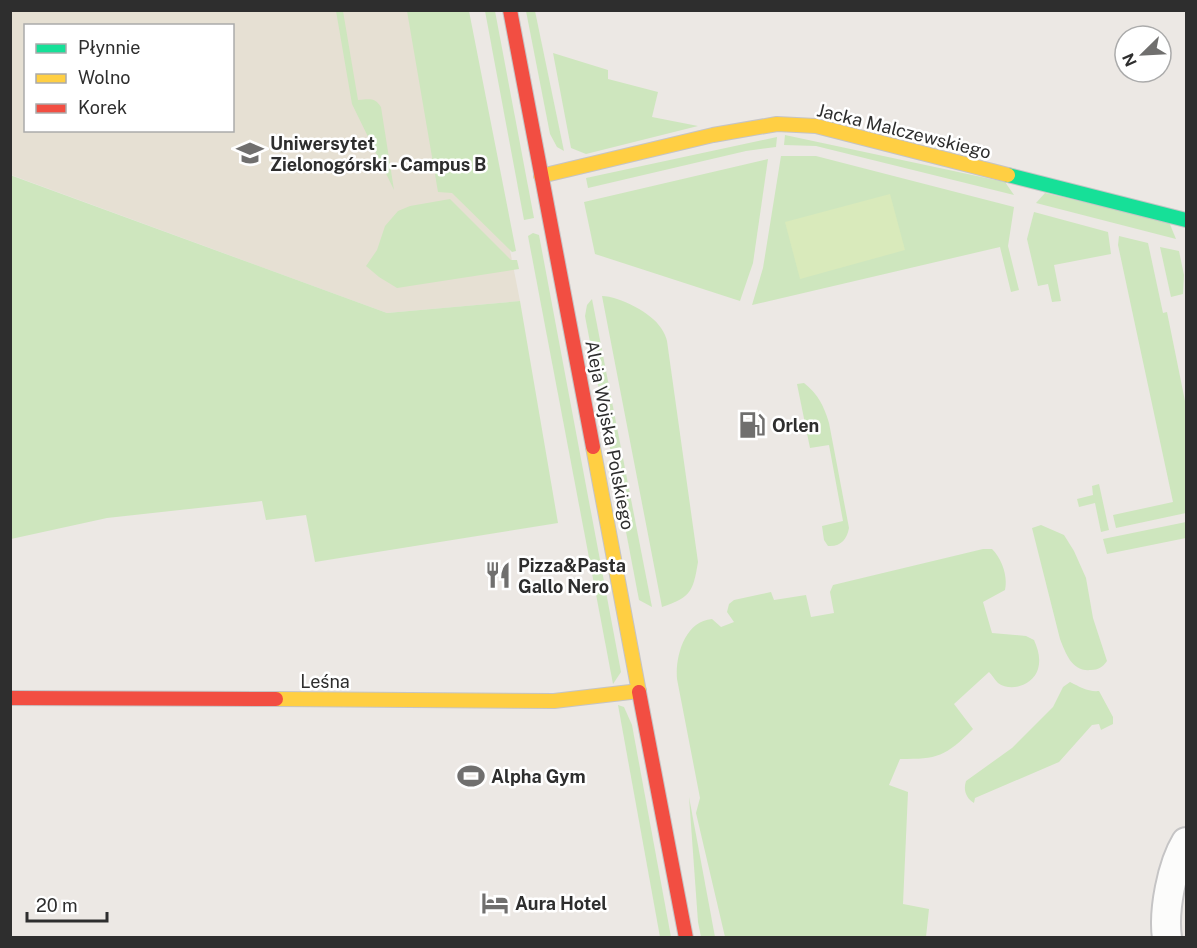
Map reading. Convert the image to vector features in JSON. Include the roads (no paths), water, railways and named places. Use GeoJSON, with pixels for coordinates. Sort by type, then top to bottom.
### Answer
{"type":"FeatureCollection","features":[{"type":"Feature","properties":{"kind":"street","name":"Aleja Wojska Polskiego"},"geometry":{"type":"LineString","coordinates":[[510,10],[686,938]]}},
{"type":"Feature","properties":{"kind":"street","name":"Jacka Malczewskiego"},"geometry":{"type":"LineString","coordinates":[[541,176],[713,135],[777,124],[816,126],[1186,220]]}},
{"type":"Feature","properties":{"kind":"street","name":"Leśna"},"geometry":{"type":"LineString","coordinates":[[10,698],[554,700],[639,690]]}},
{"type":"Feature","properties":{"kind":"street"},"geometry":{"type":"LineString","coordinates":[[1167,938],[1165,925],[1167,901],[1186,842]]}},
{"type":"Feature","properties":{"kind":"place","name":"Uniwersytet Zielonogórski - Campus B"},"geometry":{"type":"Point","coordinates":[250,153]}},
{"type":"Feature","properties":{"kind":"place","name":"Orlen"},"geometry":{"type":"Point","coordinates":[752,425]}},
{"type":"Feature","properties":{"kind":"place","name":"Pizza&Pasta Gallo Nero"},"geometry":{"type":"Point","coordinates":[498,575]}},
{"type":"Feature","properties":{"kind":"place","name":"Alpha Gym"},"geometry":{"type":"Point","coordinates":[471,776]}},
{"type":"Feature","properties":{"kind":"place","name":"Aura Hotel"},"geometry":{"type":"Point","coordinates":[495,903]}}]}
